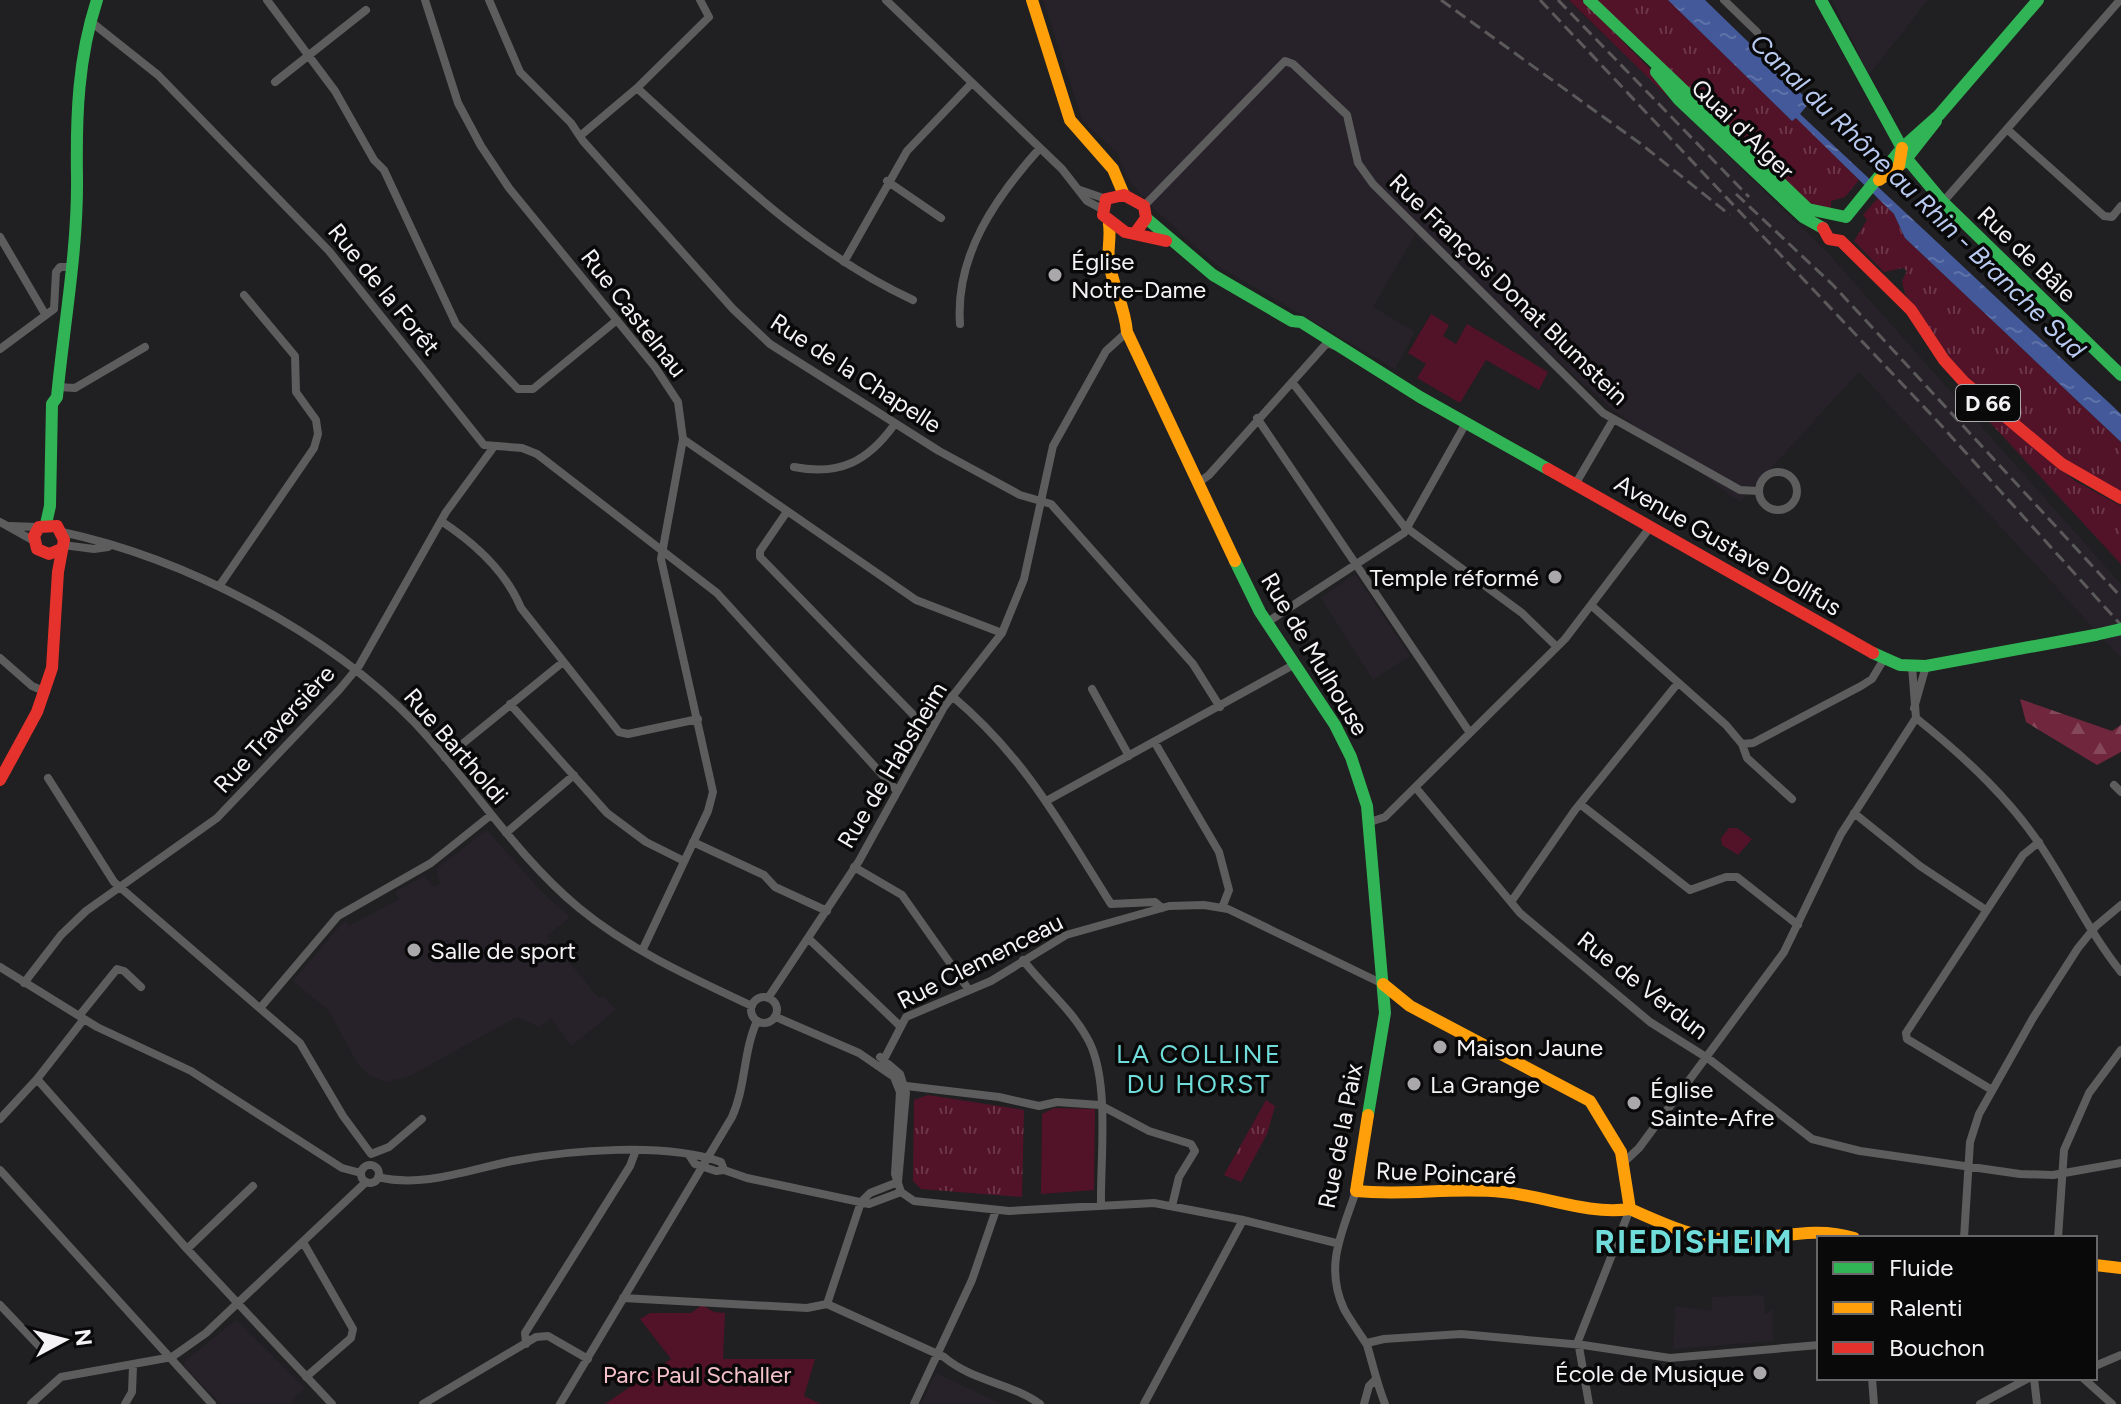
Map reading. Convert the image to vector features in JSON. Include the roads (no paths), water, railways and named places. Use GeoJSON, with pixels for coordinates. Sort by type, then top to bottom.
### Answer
{"type":"FeatureCollection","features":[{"type":"Feature","properties":{"kind":"main road"},"geometry":{"type":"LineString","coordinates":[[0,780],[46,692],[53,656],[54,604],[61,539],[60,405],[57,392],[77,175],[74,162],[83,42],[97,0]]}},
{"type":"Feature","properties":{"kind":"main road"},"geometry":{"type":"LineString","coordinates":[[1032,0],[1070,120],[1114,169],[1109,224]]}},
{"type":"Feature","properties":{"kind":"main road","name":"Quai d'Alger"},"geometry":{"type":"LineString","coordinates":[[1589,0],[1808,209],[1840,216]]}},
{"type":"Feature","properties":{"kind":"main road","name":"Rue de Bâle"},"geometry":{"type":"LineString","coordinates":[[1821,0],[1902,158],[2121,375]]}},
{"type":"Feature","properties":{"kind":"main road"},"geometry":{"type":"LineString","coordinates":[[1823,228],[1869,191],[1902,158],[2038,0]]}},
{"type":"Feature","properties":{"kind":"main road","name":"Quai d'Alger"},"geometry":{"type":"LineString","coordinates":[[1642,52],[1692,113],[1803,217],[1823,228],[1829,239],[1841,241]]}},
{"type":"Feature","properties":{"kind":"main road"},"geometry":{"type":"LineString","coordinates":[[1879,180],[1884,167],[1902,158]]}},
{"type":"Feature","properties":{"kind":"main road","name":"Avenue Gustave Dollfus"},"geometry":{"type":"LineString","coordinates":[[1111,200],[1145,212],[1172,242],[1213,275],[1292,321],[1325,346],[1365,362]]}},
{"type":"Feature","properties":{"kind":"main road","name":"Rue de Mulhouse"},"geometry":{"type":"LineString","coordinates":[[1115,275],[1118,248],[1145,212]]}},
{"type":"Feature","properties":{"kind":"main road"},"geometry":{"type":"LineString","coordinates":[[1840,216],[1850,232],[1841,241]]}},
{"type":"Feature","properties":{"kind":"main road","name":"Avenue Gustave Dollfus"},"geometry":{"type":"LineString","coordinates":[[1109,224],[1172,242]]}},
{"type":"Feature","properties":{"kind":"main road","name":"Rue de Mulhouse"},"geometry":{"type":"LineString","coordinates":[[1109,224],[1112,244],[1108,260],[1115,275],[1127,332],[1266,623],[1343,741],[1370,822],[1383,984]]}},
{"type":"Feature","properties":{"kind":"main road","name":"D 66"},"geometry":{"type":"LineString","coordinates":[[1841,241],[1911,310],[1944,360],[1964,382],[2058,461],[2121,498]]}},
{"type":"Feature","properties":{"kind":"main road","name":"Avenue Gustave Dollfus"},"geometry":{"type":"LineString","coordinates":[[1292,321],[1301,322],[1466,423],[1884,659],[1926,666],[2121,629]]}},
{"type":"Feature","properties":{"kind":"main road"},"geometry":{"type":"LineString","coordinates":[[54,604],[45,554],[34,541],[50,506],[52,404],[57,392]]}},
{"type":"Feature","properties":{"kind":"main road"},"geometry":{"type":"LineString","coordinates":[[42,526],[61,539]]}},
{"type":"Feature","properties":{"kind":"main road"},"geometry":{"type":"LineString","coordinates":[[45,554],[61,539]]}},
{"type":"Feature","properties":{"kind":"main road"},"geometry":{"type":"LineString","coordinates":[[1383,984],[1410,1006],[1582,1095],[1605,1121],[1624,1162],[1630,1209],[1679,1229],[1719,1240],[1831,1233],[1845,1236]]}},
{"type":"Feature","properties":{"kind":"main road","name":"Rue de la Paix"},"geometry":{"type":"LineString","coordinates":[[1356,1191],[1385,1013],[1383,984]]}},
{"type":"Feature","properties":{"kind":"main road"},"geometry":{"type":"LineString","coordinates":[[1385,1013],[1396,1007],[1410,1006]]}},
{"type":"Feature","properties":{"kind":"main road","name":"Rue Poincaré"},"geometry":{"type":"LineString","coordinates":[[1356,1191],[1396,1195],[1502,1192],[1570,1205],[1616,1211],[1630,1209]]}},
{"type":"Feature","properties":{"kind":"main road"},"geometry":{"type":"LineString","coordinates":[[2097,1265],[2121,1268]]}},
{"type":"Feature","properties":{"kind":"street"},"geometry":{"type":"LineString","coordinates":[[267,0],[308,53],[401,200],[456,324],[518,389],[533,389],[617,320]]}},
{"type":"Feature","properties":{"kind":"street","name":"Rue Castelnau"},"geometry":{"type":"LineString","coordinates":[[425,0],[458,103],[481,146],[509,188],[617,320],[678,402],[683,439],[662,552],[713,792],[642,951]]}},
{"type":"Feature","properties":{"kind":"street","name":"Rue de la Chapelle"},"geometry":{"type":"LineString","coordinates":[[489,0],[520,72],[744,320],[770,344],[894,425],[1020,495],[1040,500],[1058,510],[1193,664],[1220,707]]}},
{"type":"Feature","properties":{"kind":"street"},"geometry":{"type":"LineString","coordinates":[[580,136],[637,88],[709,17],[700,0]]}},
{"type":"Feature","properties":{"kind":"street"},"geometry":{"type":"LineString","coordinates":[[886,0],[1040,148],[1079,190],[1111,200]]}},
{"type":"Feature","properties":{"kind":"street"},"geometry":{"type":"LineString","coordinates":[[1724,0],[1757,32]]}},
{"type":"Feature","properties":{"kind":"street"},"geometry":{"type":"LineString","coordinates":[[1943,202],[2120,0]]}},
{"type":"Feature","properties":{"kind":"street"},"geometry":{"type":"LineString","coordinates":[[275,82],[366,10]]}},
{"type":"Feature","properties":{"kind":"street","name":"Rue de la Forêt"},"geometry":{"type":"LineString","coordinates":[[90,21],[158,75],[329,251],[479,439],[493,448]]}},
{"type":"Feature","properties":{"kind":"street","name":"Rue François Donat Blumstein"},"geometry":{"type":"LineString","coordinates":[[1145,212],[1285,61],[1293,64],[1347,115],[1358,163],[1373,184],[1613,420],[1740,490],[1758,491]]}},
{"type":"Feature","properties":{"kind":"street"},"geometry":{"type":"LineString","coordinates":[[844,262],[887,181],[907,151],[971,84]]}},
{"type":"Feature","properties":{"kind":"street"},"geometry":{"type":"LineString","coordinates":[[637,88],[804,235],[872,281],[913,300]]}},
{"type":"Feature","properties":{"kind":"street"},"geometry":{"type":"LineString","coordinates":[[2008,130],[2104,216],[2112,217],[2121,206]]}},
{"type":"Feature","properties":{"kind":"street"},"geometry":{"type":"LineString","coordinates":[[960,324],[958,302],[963,276],[991,208],[1040,148]]}},
{"type":"Feature","properties":{"kind":"street"},"geometry":{"type":"LineString","coordinates":[[887,181],[941,218]]}},
{"type":"Feature","properties":{"kind":"street"},"geometry":{"type":"LineString","coordinates":[[0,237],[45,314]]}},
{"type":"Feature","properties":{"kind":"street"},"geometry":{"type":"LineString","coordinates":[[0,349],[54,309],[56,272],[60,267],[67,267]]}},
{"type":"Feature","properties":{"kind":"street"},"geometry":{"type":"LineString","coordinates":[[220,585],[314,448],[318,434],[316,420],[296,392],[295,356],[244,295]]}},
{"type":"Feature","properties":{"kind":"street","name":"Rue de Habsheim"},"geometry":{"type":"LineString","coordinates":[[768,998],[854,867],[952,696],[1002,633],[1024,579],[1048,457],[1065,421],[1112,342],[1127,332]]}},
{"type":"Feature","properties":{"kind":"street"},"geometry":{"type":"LineString","coordinates":[[1198,483],[1237,445],[1257,418],[1325,346],[1342,346]]}},
{"type":"Feature","properties":{"kind":"street"},"geometry":{"type":"LineString","coordinates":[[57,392],[75,388],[145,347]]}},
{"type":"Feature","properties":{"kind":"street"},"geometry":{"type":"LineString","coordinates":[[1292,382],[1407,528],[1522,613],[1557,647]]}},
{"type":"Feature","properties":{"kind":"street"},"geometry":{"type":"LineString","coordinates":[[1257,418],[1470,733]]}},
{"type":"Feature","properties":{"kind":"street"},"geometry":{"type":"LineString","coordinates":[[1576,483],[1613,420]]}},
{"type":"Feature","properties":{"kind":"street"},"geometry":{"type":"LineString","coordinates":[[1266,623],[1356,566],[1407,528],[1466,423]]}},
{"type":"Feature","properties":{"kind":"street"},"geometry":{"type":"LineString","coordinates":[[794,467],[836,468],[867,456],[894,425]]}},
{"type":"Feature","properties":{"kind":"street"},"geometry":{"type":"LineString","coordinates":[[683,439],[916,600],[1002,633]]}},
{"type":"Feature","properties":{"kind":"street"},"geometry":{"type":"LineString","coordinates":[[493,448],[522,448],[537,454],[717,593],[897,791]]}},
{"type":"Feature","properties":{"kind":"street","name":"Rue Traversière"},"geometry":{"type":"LineString","coordinates":[[24,983],[61,935],[121,885],[217,818],[355,672],[441,521],[493,448]]}},
{"type":"Feature","properties":{"kind":"street"},"geometry":{"type":"LineString","coordinates":[[1778,472],[1792,478],[1797,492],[1791,505],[1775,510],[1765,506],[1758,491],[1764,477],[1778,472]]}},
{"type":"Feature","properties":{"kind":"street"},"geometry":{"type":"LineString","coordinates":[[786,513],[760,551],[760,557],[930,732]]}},
{"type":"Feature","properties":{"kind":"street"},"geometry":{"type":"LineString","coordinates":[[441,521],[476,548],[513,588],[521,608],[619,732],[628,734],[698,719]]}},
{"type":"Feature","properties":{"kind":"street"},"geometry":{"type":"LineString","coordinates":[[0,522],[34,541]]}},
{"type":"Feature","properties":{"kind":"street"},"geometry":{"type":"LineString","coordinates":[[9,526],[42,526]]}},
{"type":"Feature","properties":{"kind":"street"},"geometry":{"type":"LineString","coordinates":[[1370,822],[1385,817],[1416,788],[1557,647],[1592,606],[1651,526]]}},
{"type":"Feature","properties":{"kind":"street","name":"Rue Bartholdi"},"geometry":{"type":"LineString","coordinates":[[61,539],[94,549],[109,547],[168,562],[220,585],[355,672],[414,722],[506,833],[579,908],[642,951],[752,1006]]}},
{"type":"Feature","properties":{"kind":"street"},"geometry":{"type":"LineString","coordinates":[[1592,606],[1742,744],[1747,758],[1792,799]]}},
{"type":"Feature","properties":{"kind":"street"},"geometry":{"type":"LineString","coordinates":[[0,658],[32,686],[46,692]]}},
{"type":"Feature","properties":{"kind":"street"},"geometry":{"type":"LineString","coordinates":[[1742,744],[1762,738],[1861,686],[1872,679],[1884,659]]}},
{"type":"Feature","properties":{"kind":"street"},"geometry":{"type":"LineString","coordinates":[[445,758],[563,662]]}},
{"type":"Feature","properties":{"kind":"street"},"geometry":{"type":"LineString","coordinates":[[1048,800],[1295,664]]}},
{"type":"Feature","properties":{"kind":"street"},"geometry":{"type":"LineString","coordinates":[[1912,666],[1915,713],[2002,796],[2039,842],[2090,932],[2121,972]]}},
{"type":"Feature","properties":{"kind":"street"},"geometry":{"type":"LineString","coordinates":[[1624,1162],[1639,1148],[1784,952],[1854,813],[1915,713],[1926,666]]}},
{"type":"Feature","properties":{"kind":"street"},"geometry":{"type":"LineString","coordinates":[[1511,902],[1580,804],[1678,683]]}},
{"type":"Feature","properties":{"kind":"street"},"geometry":{"type":"LineString","coordinates":[[1092,689],[1129,756]]}},
{"type":"Feature","properties":{"kind":"street"},"geometry":{"type":"LineString","coordinates":[[952,696],[989,727],[1048,800],[1111,904],[1155,902],[1162,908]]}},
{"type":"Feature","properties":{"kind":"street"},"geometry":{"type":"LineString","coordinates":[[510,704],[622,826],[684,861]]}},
{"type":"Feature","properties":{"kind":"street"},"geometry":{"type":"LineString","coordinates":[[1155,743],[1219,852],[1229,890],[1222,908]]}},
{"type":"Feature","properties":{"kind":"street"},"geometry":{"type":"LineString","coordinates":[[506,833],[574,775]]}},
{"type":"Feature","properties":{"kind":"street"},"geometry":{"type":"LineString","coordinates":[[48,778],[114,882],[121,885],[141,910],[261,1007],[300,1043],[343,1116],[371,1154],[371,1165]]}},
{"type":"Feature","properties":{"kind":"street","name":"Rue de Verdun"},"geometry":{"type":"LineString","coordinates":[[1416,788],[1511,902],[1631,1007],[1705,1057],[1812,1139],[1860,1151],[1968,1168],[2048,1176],[2121,1163]]}},
{"type":"Feature","properties":{"kind":"street"},"geometry":{"type":"LineString","coordinates":[[1580,804],[1690,890],[1726,877],[1737,877],[1798,925]]}},
{"type":"Feature","properties":{"kind":"street"},"geometry":{"type":"LineString","coordinates":[[1854,813],[1920,866],[1986,910]]}},
{"type":"Feature","properties":{"kind":"street"},"geometry":{"type":"LineString","coordinates":[[261,1007],[338,916],[431,863],[491,815]]}},
{"type":"Feature","properties":{"kind":"street"},"geometry":{"type":"LineString","coordinates":[[693,842],[764,875],[775,887],[827,911]]}},
{"type":"Feature","properties":{"kind":"street"},"geometry":{"type":"LineString","coordinates":[[1992,1090],[1907,1039],[1906,1033],[2023,855],[2039,842]]}},
{"type":"Feature","properties":{"kind":"street"},"geometry":{"type":"LineString","coordinates":[[854,867],[902,895],[969,990]]}},
{"type":"Feature","properties":{"kind":"street","name":"Rue Clemenceau"},"geometry":{"type":"LineString","coordinates":[[882,1062],[899,1025],[916,1011],[969,990],[1066,935],[1162,908],[1196,905],[1222,908],[1383,984]]}},
{"type":"Feature","properties":{"kind":"street"},"geometry":{"type":"LineString","coordinates":[[1964,1236],[1974,1126],[2033,1018],[2090,932],[2121,905]]}},
{"type":"Feature","properties":{"kind":"street"},"geometry":{"type":"LineString","coordinates":[[809,939],[899,1025]]}},
{"type":"Feature","properties":{"kind":"street"},"geometry":{"type":"LineString","coordinates":[[1023,960],[1089,1041],[1097,1061],[1101,1205]]}},
{"type":"Feature","properties":{"kind":"street"},"geometry":{"type":"LineString","coordinates":[[0,967],[82,1018],[164,1061],[191,1071],[342,1168],[361,1173],[366,1182]]}},
{"type":"Feature","properties":{"kind":"street"},"geometry":{"type":"LineString","coordinates":[[0,1119],[37,1079],[117,969],[124,971],[141,987]]}},
{"type":"Feature","properties":{"kind":"street"},"geometry":{"type":"LineString","coordinates":[[560,1404],[738,1104],[747,1050],[757,1021],[752,1006],[757,999],[768,998],[777,1007],[776,1017]]}},
{"type":"Feature","properties":{"kind":"street"},"geometry":{"type":"LineString","coordinates":[[757,1021],[766,1023],[776,1017]]}},
{"type":"Feature","properties":{"kind":"street"},"geometry":{"type":"LineString","coordinates":[[776,1017],[895,1068],[902,1086],[901,1175],[898,1182],[901,1192],[924,1204],[996,1210],[1144,1202],[1243,1220],[1336,1243]]}},
{"type":"Feature","properties":{"kind":"street"},"geometry":{"type":"LineString","coordinates":[[2058,1236],[2060,1173],[2064,1150],[2089,1093],[2121,1050]]}},
{"type":"Feature","properties":{"kind":"street"},"geometry":{"type":"LineString","coordinates":[[37,1079],[187,1249],[332,1404]]}},
{"type":"Feature","properties":{"kind":"street"},"geometry":{"type":"LineString","coordinates":[[902,1086],[999,1097],[1042,1107],[1057,1102],[1100,1105],[1114,1115],[1194,1146],[1194,1156],[1179,1177],[1172,1206]]}},
{"type":"Feature","properties":{"kind":"street"},"geometry":{"type":"LineString","coordinates":[[1100,1121],[1114,1115]]}},
{"type":"Feature","properties":{"kind":"street"},"geometry":{"type":"LineString","coordinates":[[371,1154],[389,1147],[422,1119]]}},
{"type":"Feature","properties":{"kind":"street"},"geometry":{"type":"LineString","coordinates":[[31,1404],[61,1377],[167,1358],[206,1333],[366,1182],[378,1177],[419,1181],[516,1160],[636,1150],[708,1157],[721,1162],[724,1170]]}},
{"type":"Feature","properties":{"kind":"street"},"geometry":{"type":"LineString","coordinates":[[526,1344],[525,1333],[630,1166],[636,1150]]}},
{"type":"Feature","properties":{"kind":"street"},"geometry":{"type":"LineString","coordinates":[[689,1155],[695,1164],[702,1167],[861,1202],[876,1204],[901,1192]]}},
{"type":"Feature","properties":{"kind":"street"},"geometry":{"type":"LineString","coordinates":[[361,1173],[371,1165]]}},
{"type":"Feature","properties":{"kind":"street"},"geometry":{"type":"LineString","coordinates":[[371,1165],[377,1169],[378,1177]]}},
{"type":"Feature","properties":{"kind":"street"},"geometry":{"type":"LineString","coordinates":[[2,1175],[212,1404]]}},
{"type":"Feature","properties":{"kind":"street"},"geometry":{"type":"LineString","coordinates":[[827,1304],[861,1202],[870,1193],[898,1182]]}},
{"type":"Feature","properties":{"kind":"street"},"geometry":{"type":"LineString","coordinates":[[187,1249],[253,1186]]}},
{"type":"Feature","properties":{"kind":"street","name":"Rue de la Paix"},"geometry":{"type":"LineString","coordinates":[[1356,1191],[1336,1243],[1337,1293],[1355,1332],[1367,1343],[1375,1380],[1385,1404]]}},
{"type":"Feature","properties":{"kind":"street"},"geometry":{"type":"LineString","coordinates":[[1589,1404],[1577,1344],[1630,1209]]}},
{"type":"Feature","properties":{"kind":"street"},"geometry":{"type":"LineString","coordinates":[[914,1404],[972,1280],[996,1210]]}},
{"type":"Feature","properties":{"kind":"street"},"geometry":{"type":"LineString","coordinates":[[1144,1404],[1243,1220]]}},
{"type":"Feature","properties":{"kind":"street"},"geometry":{"type":"LineString","coordinates":[[303,1242],[353,1329],[351,1338],[306,1377]]}},
{"type":"Feature","properties":{"kind":"street"},"geometry":{"type":"LineString","coordinates":[[623,1298],[807,1308],[827,1304],[937,1354],[998,1386],[1024,1392],[1040,1404]]}},
{"type":"Feature","properties":{"kind":"street"},"geometry":{"type":"LineString","coordinates":[[0,1305],[39,1346]]}},
{"type":"Feature","properties":{"kind":"street"},"geometry":{"type":"LineString","coordinates":[[1367,1343],[1436,1334],[1577,1344],[1670,1358],[1817,1345]]}},
{"type":"Feature","properties":{"kind":"street"},"geometry":{"type":"LineString","coordinates":[[423,1404],[526,1344],[548,1336],[588,1359]]}},
{"type":"Feature","properties":{"kind":"street"},"geometry":{"type":"LineString","coordinates":[[2097,1365],[2121,1355]]}},
{"type":"Feature","properties":{"kind":"street"},"geometry":{"type":"LineString","coordinates":[[125,1404],[132,1392],[133,1366]]}},
{"type":"Feature","properties":{"kind":"street"},"geometry":{"type":"LineString","coordinates":[[1364,1404],[1369,1386],[1375,1380]]}},
{"type":"Feature","properties":{"kind":"street"},"geometry":{"type":"LineString","coordinates":[[1872,1380],[1874,1404]]}},
{"type":"Feature","properties":{"kind":"street"},"geometry":{"type":"LineString","coordinates":[[1980,1404],[2028,1380]]}},
{"type":"Feature","properties":{"kind":"street"},"geometry":{"type":"LineString","coordinates":[[2032,1380],[2037,1404]]}},
{"type":"Feature","properties":{"kind":"street"},"geometry":{"type":"LineString","coordinates":[[2087,1380],[2112,1404]]}},
{"type":"Feature","properties":{"kind":"water"},"geometry":{"type":"Polygon","coordinates":[[[1668,0],[1705,0],[1810,102],[1800,114],[2121,414],[2121,442],[1905,238],[1894,214],[1796,118],[1792,121],[1668,0]]]}},
{"type":"Feature","properties":{"kind":"railway"},"geometry":{"type":"LineString","coordinates":[[1441,0],[1641,144],[1730,215]]}},
{"type":"Feature","properties":{"kind":"railway"},"geometry":{"type":"LineString","coordinates":[[1540,0],[1940,424],[2121,625]]}},
{"type":"Feature","properties":{"kind":"railway"},"geometry":{"type":"LineString","coordinates":[[1558,0],[1749,197]]}},
{"type":"Feature","properties":{"kind":"railway"},"geometry":{"type":"LineString","coordinates":[[1736,194],[1833,285],[2121,597]]}},
{"type":"Feature","properties":{"kind":"place","name":"Église Notre-Dame"},"geometry":{"type":"Point","coordinates":[1055,275]}},
{"type":"Feature","properties":{"kind":"place","name":"Temple réformé"},"geometry":{"type":"Point","coordinates":[1555,577]}},
{"type":"Feature","properties":{"kind":"place","name":"Salle de sport"},"geometry":{"type":"Point","coordinates":[414,950]}},
{"type":"Feature","properties":{"kind":"place","name":"Maison Jaune"},"geometry":{"type":"Point","coordinates":[1440,1047]}},
{"type":"Feature","properties":{"kind":"place","name":"La Grange"},"geometry":{"type":"Point","coordinates":[1414,1084]}},
{"type":"Feature","properties":{"kind":"place","name":"Église Sainte-Afre"},"geometry":{"type":"Point","coordinates":[1634,1103]}},
{"type":"Feature","properties":{"kind":"place","name":"École de Musique"},"geometry":{"type":"Point","coordinates":[1760,1373]}},
{"type":"Feature","properties":{"kind":"district","name":"LA COLLINE DU HORST"},"geometry":{"type":"Point","coordinates":[1199,1069]}},
{"type":"Feature","properties":{"kind":"district","name":"RIEDISHEIM"},"geometry":{"type":"Point","coordinates":[1694,1242]}},
{"type":"Feature","properties":{"kind":"water label","name":"Canal du Rhône au Rhin - Branche Sud"},"geometry":{"type":"Point","coordinates":[1918,196]}},
{"type":"Feature","properties":{"kind":"park label","name":"Parc Paul Schaller"},"geometry":{"type":"Point","coordinates":[697,1374]}}]}
